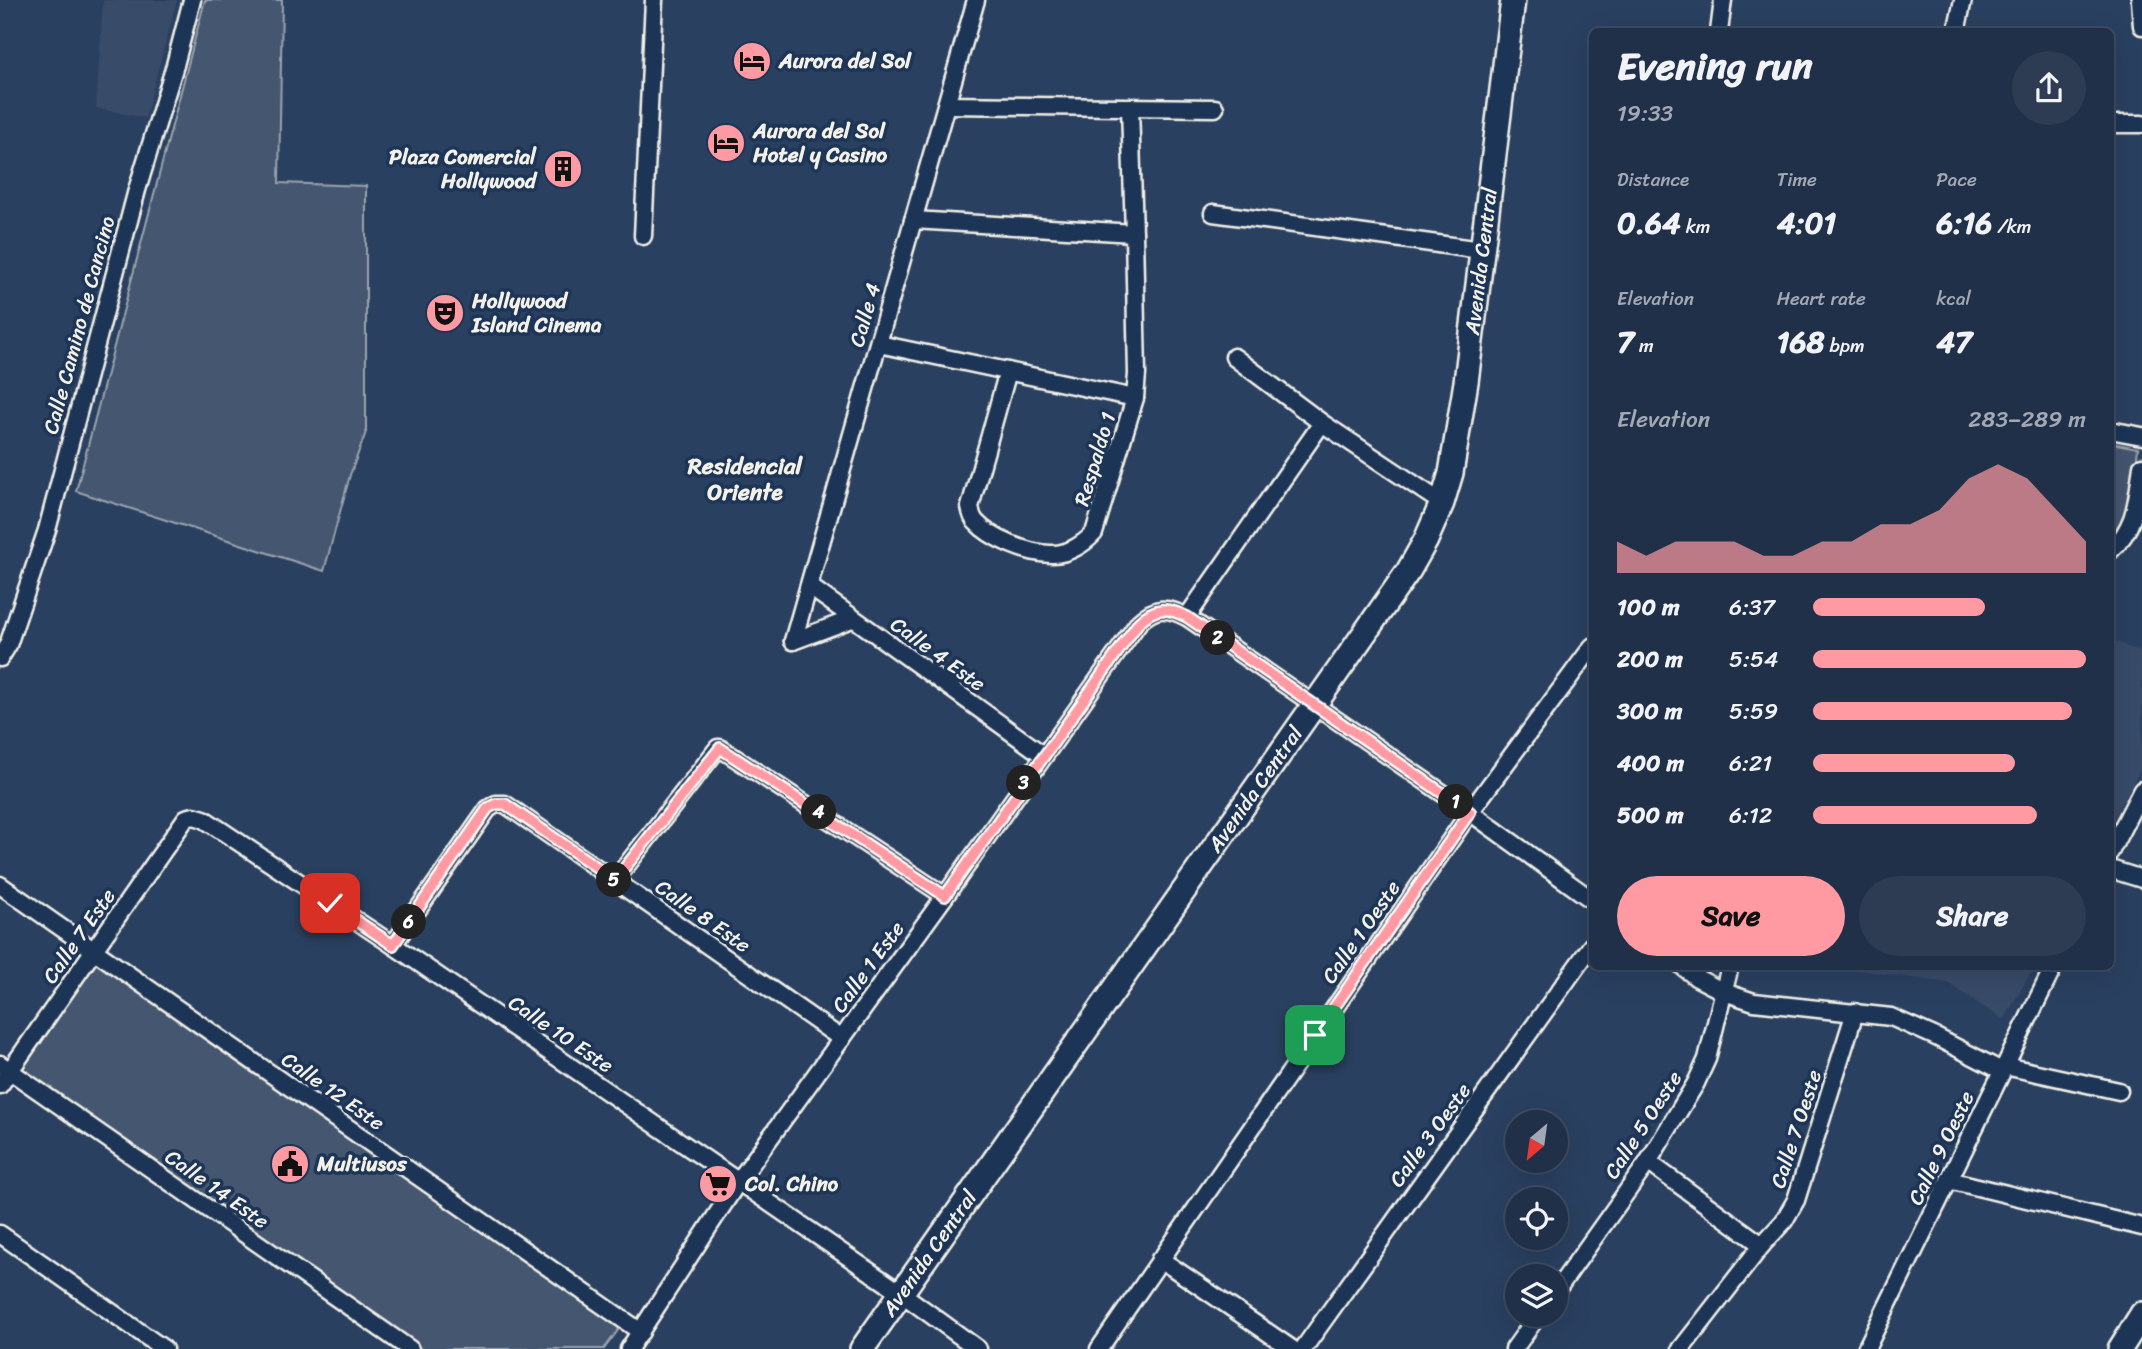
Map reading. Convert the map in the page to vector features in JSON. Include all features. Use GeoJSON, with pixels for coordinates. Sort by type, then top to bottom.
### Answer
{"type":"FeatureCollection","features":[{"type":"Feature","properties":{"kind":"main road","name":"Avenida Central"},"geometry":{"type":"LineString","coordinates":[[862,1349],[1409,570],[1426,540],[1451,473],[1466,382],[1513,0]]}},
{"type":"Feature","properties":{"kind":"main road"},"geometry":{"type":"LineString","coordinates":[[2120,1349],[2142,1314]]}},
{"type":"Feature","properties":{"kind":"street","name":"Calle Camino de Cancino"},"geometry":{"type":"LineString","coordinates":[[3,648],[47,530],[137,190],[192,0]]}},
{"type":"Feature","properties":{"kind":"street"},"geometry":{"type":"LineString","coordinates":[[643,236],[654,0]]}},
{"type":"Feature","properties":{"kind":"street","name":"Calle 4"},"geometry":{"type":"LineString","coordinates":[[852,619],[793,641],[976,0]]}},
{"type":"Feature","properties":{"kind":"street"},"geometry":{"type":"LineString","coordinates":[[1719,28],[1723,0]]}},
{"type":"Feature","properties":{"kind":"street"},"geometry":{"type":"LineString","coordinates":[[1957,28],[1963,0]]}},
{"type":"Feature","properties":{"kind":"street"},"geometry":{"type":"LineString","coordinates":[[2140,0],[2142,26]]}},
{"type":"Feature","properties":{"kind":"street"},"geometry":{"type":"LineString","coordinates":[[947,105],[1214,108]]}},
{"type":"Feature","properties":{"kind":"street","name":"Respaldo 1"},"geometry":{"type":"LineString","coordinates":[[1008,371],[970,507],[974,521],[992,535],[1022,549],[1053,555],[1084,544],[1094,533],[1135,398],[1137,374],[1130,107]]}},
{"type":"Feature","properties":{"kind":"street"},"geometry":{"type":"LineString","coordinates":[[2114,124],[2142,124]]}},
{"type":"Feature","properties":{"kind":"street"},"geometry":{"type":"LineString","coordinates":[[1213,214],[1481,250]]}},
{"type":"Feature","properties":{"kind":"street"},"geometry":{"type":"LineString","coordinates":[[913,220],[1134,233]]}},
{"type":"Feature","properties":{"kind":"street"},"geometry":{"type":"LineString","coordinates":[[879,344],[1135,398]]}},
{"type":"Feature","properties":{"kind":"street"},"geometry":{"type":"LineString","coordinates":[[1234,356],[1322,423],[1442,503]]}},
{"type":"Feature","properties":{"kind":"street"},"geometry":{"type":"LineString","coordinates":[[1322,423],[1187,617],[1470,812],[1589,898]]}},
{"type":"Feature","properties":{"kind":"street"},"geometry":{"type":"LineString","coordinates":[[2114,431],[2142,436]]}},
{"type":"Feature","properties":{"kind":"street"},"geometry":{"type":"LineString","coordinates":[[2114,547],[2123,539],[2131,525],[2142,466]]}},
{"type":"Feature","properties":{"kind":"street","name":"Calle 4 Este"},"geometry":{"type":"LineString","coordinates":[[809,586],[1043,755]]}},
{"type":"Feature","properties":{"kind":"street","name":"Calle 1 Este"},"geometry":{"type":"LineString","coordinates":[[629,1349],[738,1182],[1139,622],[1160,609],[1187,617]]}},
{"type":"Feature","properties":{"kind":"street","name":"Calle 1 Oeste"},"geometry":{"type":"LineString","coordinates":[[1099,1349],[1470,812],[1589,652]]}},
{"type":"Feature","properties":{"kind":"street"},"geometry":{"type":"LineString","coordinates":[[615,880],[720,748],[945,896]]}},
{"type":"Feature","properties":{"kind":"street"},"geometry":{"type":"LineString","coordinates":[[2114,844],[2142,790]]}},
{"type":"Feature","properties":{"kind":"street","name":"Calle 8 Este"},"geometry":{"type":"LineString","coordinates":[[393,945],[488,808],[505,804],[842,1039]]}},
{"type":"Feature","properties":{"kind":"street","name":"Calle 10 Este"},"geometry":{"type":"LineString","coordinates":[[194,816],[204,819],[393,945],[901,1293],[978,1349]]}},
{"type":"Feature","properties":{"kind":"street","name":"Calle 7 Este"},"geometry":{"type":"LineString","coordinates":[[0,1085],[5,1068],[95,951],[186,818],[194,816]]}},
{"type":"Feature","properties":{"kind":"street"},"geometry":{"type":"LineString","coordinates":[[2114,870],[2142,878]]}},
{"type":"Feature","properties":{"kind":"street","name":"Calle 12 Este"},"geometry":{"type":"LineString","coordinates":[[0,885],[641,1332]]}},
{"type":"Feature","properties":{"kind":"street","name":"Calle 3 Oeste"},"geometry":{"type":"LineString","coordinates":[[1303,1349],[1589,949]]}},
{"type":"Feature","properties":{"kind":"street"},"geometry":{"type":"LineString","coordinates":[[1687,970],[1724,992],[1754,1002],[1891,1017],[2004,1068],[2119,1090]]}},
{"type":"Feature","properties":{"kind":"street","name":"Calle 5 Oeste"},"geometry":{"type":"LineString","coordinates":[[1568,1274],[1648,1162],[1696,1083],[1707,1059],[1729,970]]}},
{"type":"Feature","properties":{"kind":"street","name":"Calle 9 Oeste"},"geometry":{"type":"LineString","coordinates":[[1866,1349],[2052,970]]}},
{"type":"Feature","properties":{"kind":"street","name":"Calle 7 Oeste"},"geometry":{"type":"LineString","coordinates":[[1681,1349],[1784,1221],[1796,1200],[1855,1012]]}},
{"type":"Feature","properties":{"kind":"street","name":"Calle 14 Este"},"geometry":{"type":"LineString","coordinates":[[5,1068],[410,1349]]}},
{"type":"Feature","properties":{"kind":"street"},"geometry":{"type":"LineString","coordinates":[[1648,1162],[1762,1245]]}},
{"type":"Feature","properties":{"kind":"street"},"geometry":{"type":"LineString","coordinates":[[1949,1180],[2142,1227]]}},
{"type":"Feature","properties":{"kind":"street"},"geometry":{"type":"LineString","coordinates":[[0,1234],[164,1349]]}},
{"type":"Feature","properties":{"kind":"street"},"geometry":{"type":"LineString","coordinates":[[1160,1259],[1292,1349]]}},
{"type":"Feature","properties":{"kind":"street"},"geometry":{"type":"LineString","coordinates":[[1514,1349],[1530,1327]]}},
{"type":"Feature","properties":{"kind":"shaded area"},"geometry":{"type":"Polygon","coordinates":[[[103,0],[177,0],[145,118],[96,108],[103,0]]]}},
{"type":"Feature","properties":{"kind":"shaded area"},"geometry":{"type":"Polygon","coordinates":[[[205,0],[282,0],[279,183],[366,186],[366,432],[350,475],[324,571],[76,491],[205,0]]]}},
{"type":"Feature","properties":{"kind":"shaded area"},"geometry":{"type":"Polygon","coordinates":[[[2114,444],[2138,448],[2130,515],[2114,540],[2114,444]]]}},
{"type":"Feature","properties":{"kind":"shaded area"},"geometry":{"type":"Polygon","coordinates":[[[2114,641],[2142,653],[2142,766],[2114,818],[2114,641]]]}},
{"type":"Feature","properties":{"kind":"shaded area"},"geometry":{"type":"Polygon","coordinates":[[[95,962],[622,1325],[604,1349],[420,1349],[20,1068],[95,962]]]}},
{"type":"Feature","properties":{"kind":"shaded area"},"geometry":{"type":"Polygon","coordinates":[[[1858,970],[2032,970],[2004,1020],[1948,983],[1858,970]]]}},
{"type":"Feature","properties":{"kind":"place","name":"Aurora del Sol"},"geometry":{"type":"Point","coordinates":[752,61]}},
{"type":"Feature","properties":{"kind":"place","name":"Aurora del Sol Hotel y Casino"},"geometry":{"type":"Point","coordinates":[726,143]}},
{"type":"Feature","properties":{"kind":"place","name":"Plaza Comercial Hollywood"},"geometry":{"type":"Point","coordinates":[563,169]}},
{"type":"Feature","properties":{"kind":"place","name":"Hollywood Island Cinema"},"geometry":{"type":"Point","coordinates":[445,313]}},
{"type":"Feature","properties":{"kind":"place","name":"Multiusos"},"geometry":{"type":"Point","coordinates":[290,1164]}},
{"type":"Feature","properties":{"kind":"place","name":"Col. Chino"},"geometry":{"type":"Point","coordinates":[718,1184]}},
{"type":"Feature","properties":{"kind":"district","name":"Residencial Oriente"},"geometry":{"type":"Point","coordinates":[745,479]}},
{"type":"Feature","properties":{"kind":"route"},"geometry":{"type":"LineString","coordinates":[[330,903],[393,945],[488,808],[496,804],[505,804],[615,880],[718,748],[723,748],[945,896],[1139,622],[1160,609],[1187,617],[1470,812],[1315,1035]]}}]}
